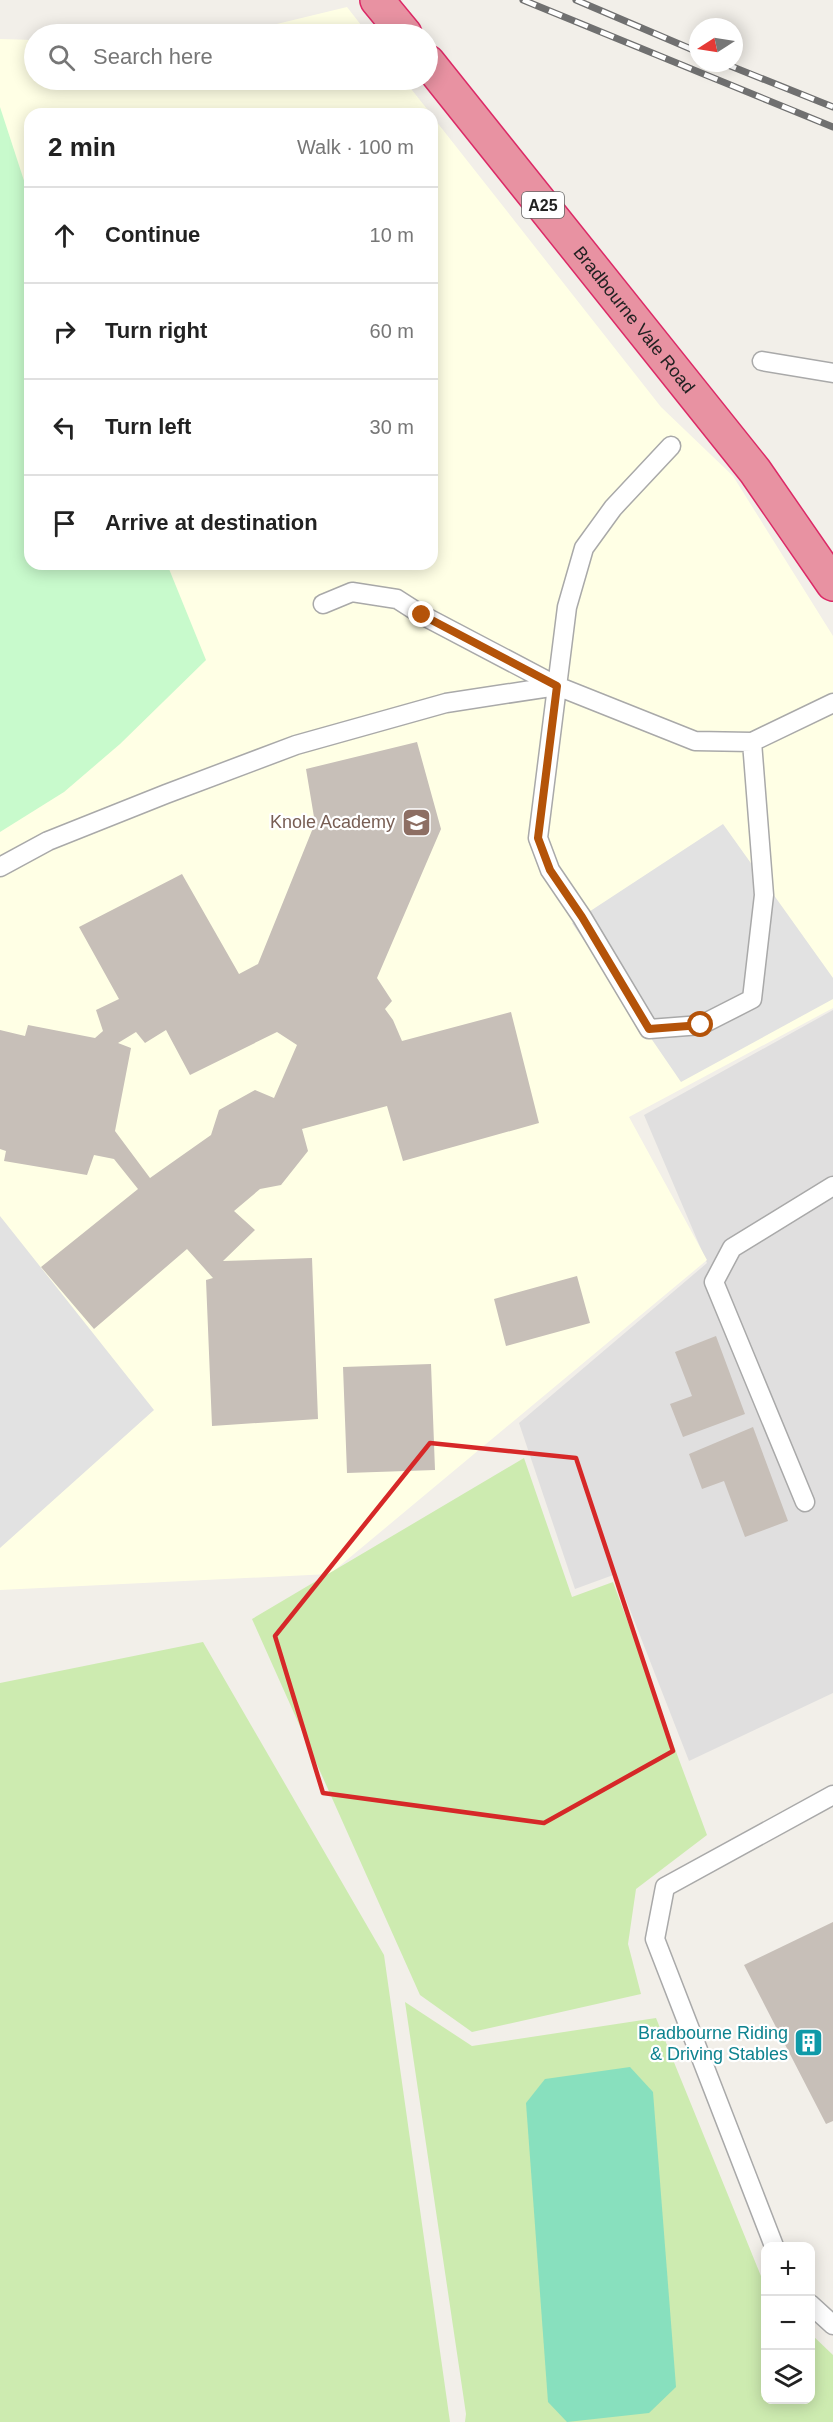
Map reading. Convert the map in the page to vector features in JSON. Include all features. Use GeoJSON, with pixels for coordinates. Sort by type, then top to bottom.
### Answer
{"type":"FeatureCollection","features":[{"type":"Feature","properties":{"kind":"highway"},"geometry":{"type":"LineString","coordinates":[[377,0],[397,24]]}},
{"type":"Feature","properties":{"kind":"highway","name":"Bradbourne Vale Road"},"geometry":{"type":"LineString","coordinates":[[438,74],[659,348],[755,471],[833,584]]}},
{"type":"Feature","properties":{"kind":"lane"},"geometry":{"type":"LineString","coordinates":[[762,361],[833,373]]}},
{"type":"Feature","properties":{"kind":"lane"},"geometry":{"type":"LineString","coordinates":[[670,446],[613,508],[584,548],[567,607],[538,838],[550,870],[582,917],[649,1029],[701,1025],[752,999],[764,895],[752,742]]}},
{"type":"Feature","properties":{"kind":"lane"},"geometry":{"type":"LineString","coordinates":[[323,604],[352,592],[397,599],[422,615],[557,686],[695,741],[752,742],[833,703]]}},
{"type":"Feature","properties":{"kind":"lane"},"geometry":{"type":"LineString","coordinates":[[0,867],[48,841],[296,745],[446,703],[557,686]]}},
{"type":"Feature","properties":{"kind":"lane"},"geometry":{"type":"LineString","coordinates":[[805,1502],[714,1282],[732,1248],[833,1186]]}},
{"type":"Feature","properties":{"kind":"lane"},"geometry":{"type":"LineString","coordinates":[[772,2242],[655,1939],[665,1887],[833,1795]]}},
{"type":"Feature","properties":{"kind":"lane"},"geometry":{"type":"LineString","coordinates":[[815,2309],[833,2325]]}},
{"type":"Feature","properties":{"kind":"highlighted area"},"geometry":{"type":"Polygon","coordinates":[[[430,1443],[576,1458],[673,1751],[544,1823],[323,1793],[275,1636],[430,1443]]]}},
{"type":"Feature","properties":{"kind":"shaded area"},"geometry":{"type":"Polygon","coordinates":[[[347,7],[360,24],[276,24],[347,7]]]}},
{"type":"Feature","properties":{"kind":"shaded area","name":"Knole Academy"},"geometry":{"type":"Polygon","coordinates":[[[0,39],[24,40],[24,90],[412,90],[426,108],[24,108],[24,570],[438,570],[438,124],[661,407],[733,476],[833,636],[833,1008],[629,1117],[707,1260],[330,1574],[0,1590],[0,39]]]}},
{"type":"Feature","properties":{"kind":"shaded area"},"geometry":{"type":"Polygon","coordinates":[[[723,824],[833,978],[833,999],[681,1082],[572,923],[723,824]]]}},
{"type":"Feature","properties":{"kind":"shaded area"},"geometry":{"type":"Polygon","coordinates":[[[833,1010],[833,1693],[689,1761],[616,1574],[575,1589],[519,1423],[707,1263],[644,1115],[833,1010]]]}},
{"type":"Feature","properties":{"kind":"shaded area"},"geometry":{"type":"Polygon","coordinates":[[[0,1216],[154,1410],[0,1548],[0,1216]]]}},
{"type":"Feature","properties":{"kind":"green space"},"geometry":{"type":"Polygon","coordinates":[[[0,107],[24,181],[24,570],[169,570],[206,660],[120,744],[64,792],[0,832],[0,107]]]}},
{"type":"Feature","properties":{"kind":"green space"},"geometry":{"type":"Polygon","coordinates":[[[524,1458],[572,1597],[613,1582],[707,1835],[636,1889],[628,1944],[641,1994],[472,2032],[420,1995],[252,1619],[524,1458]]]}},
{"type":"Feature","properties":{"kind":"green space"},"geometry":{"type":"Polygon","coordinates":[[[203,1642],[384,1955],[450,2422],[0,2422],[0,1683],[203,1642]]]}},
{"type":"Feature","properties":{"kind":"green space"},"geometry":{"type":"Polygon","coordinates":[[[405,2002],[472,2046],[656,2018],[761,2276],[761,2404],[815,2404],[815,2338],[833,2355],[833,2422],[465,2422],[466,2414],[405,2002]]]}},
{"type":"Feature","properties":{"kind":"green space"},"geometry":{"type":"Polygon","coordinates":[[[630,2067],[653,2092],[676,2387],[649,2413],[567,2422],[548,2402],[526,2103],[545,2079],[630,2067]]]}},
{"type":"Feature","properties":{"kind":"building"},"geometry":{"type":"Polygon","coordinates":[[[417,742],[441,829],[377,978],[392,1001],[385,1009],[393,1020],[402,1041],[511,1012],[539,1123],[403,1161],[387,1106],[302,1129],[308,1151],[281,1185],[260,1189],[234,1211],[255,1230],[223,1261],[312,1258],[318,1419],[212,1426],[206,1280],[213,1278],[187,1249],[94,1329],[41,1267],[138,1189],[114,1159],[94,1155],[87,1175],[4,1161],[6,1151],[0,1149],[0,1030],[25,1036],[28,1025],[95,1038],[103,1031],[96,1010],[119,999],[79,927],[182,874],[239,974],[258,964],[315,823],[306,769],[417,742]],[[166,1030],[145,1043],[136,1032],[118,1043],[131,1048],[115,1131],[150,1178],[211,1135],[219,1110],[255,1090],[274,1098],[297,1045],[277,1032],[190,1075],[166,1030]]]}},
{"type":"Feature","properties":{"kind":"building"},"geometry":{"type":"Polygon","coordinates":[[[577,1276],[590,1323],[506,1346],[494,1299],[577,1276]]]}},
{"type":"Feature","properties":{"kind":"building"},"geometry":{"type":"Polygon","coordinates":[[[716,1336],[745,1414],[683,1437],[670,1404],[692,1396],[675,1352],[716,1336]]]}},
{"type":"Feature","properties":{"kind":"building"},"geometry":{"type":"Polygon","coordinates":[[[431,1364],[435,1470],[347,1473],[343,1367],[431,1364]]]}},
{"type":"Feature","properties":{"kind":"building"},"geometry":{"type":"Polygon","coordinates":[[[753,1427],[788,1521],[745,1537],[724,1481],[702,1489],[689,1454],[753,1427]]]}},
{"type":"Feature","properties":{"kind":"building","name":"Bradbourne Riding & Driving Stables"},"geometry":{"type":"Polygon","coordinates":[[[833,1922],[833,2121],[826,2124],[744,1965],[833,1922]]]}},
{"type":"Feature","properties":{"kind":"railway"},"geometry":{"type":"LineString","coordinates":[[523,0],[833,127]]}},
{"type":"Feature","properties":{"kind":"railway"},"geometry":{"type":"LineString","coordinates":[[576,0],[689,48]]}},
{"type":"Feature","properties":{"kind":"railway"},"geometry":{"type":"LineString","coordinates":[[743,71],[833,107]]}},
{"type":"Feature","properties":{"kind":"place","name":"Knole Academy"},"geometry":{"type":"Point","coordinates":[416,822]}},
{"type":"Feature","properties":{"kind":"place","name":"Bradbourne Riding & Driving Stables"},"geometry":{"type":"Point","coordinates":[809,2043]}},
{"type":"Feature","properties":{"kind":"route"},"geometry":{"type":"LineString","coordinates":[[422,615],[557,686],[538,838],[550,870],[582,917],[649,1029],[701,1025]]}}]}
